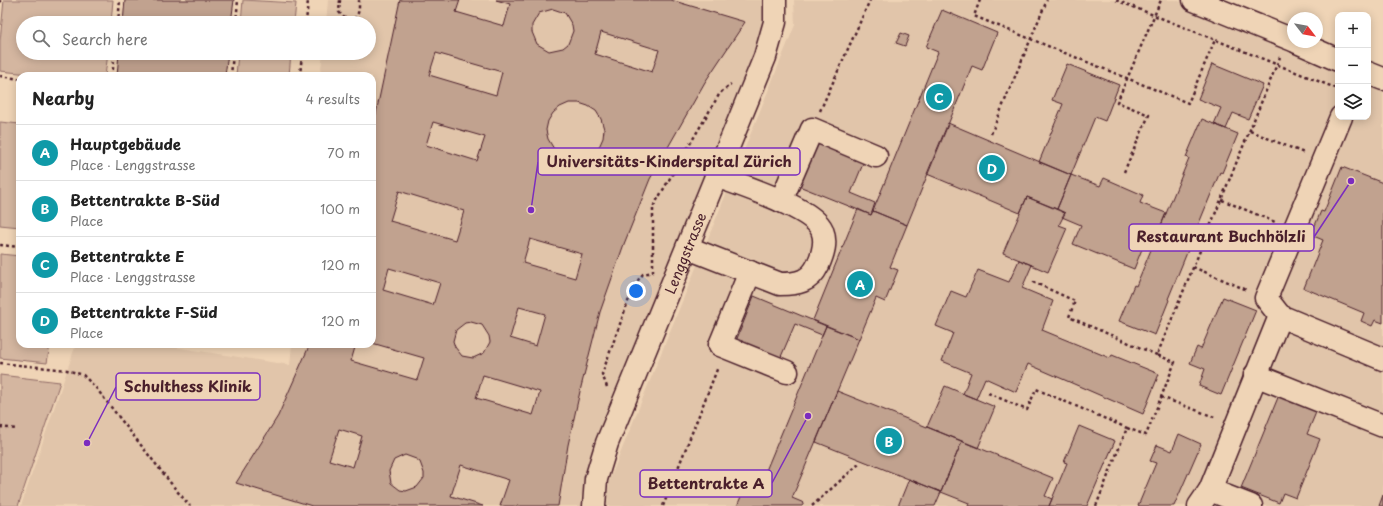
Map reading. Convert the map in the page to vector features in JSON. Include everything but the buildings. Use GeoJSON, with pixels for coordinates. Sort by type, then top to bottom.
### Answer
{"type":"FeatureCollection","features":[{"type":"Feature","properties":{"kind":"street","name":"Lenggstrasse"},"geometry":{"type":"LineString","coordinates":[[594,506],[596,479],[607,443],[688,248],[769,44],[775,22],[775,0]]}},
{"type":"Feature","properties":{"kind":"street"},"geometry":{"type":"LineString","coordinates":[[1194,0],[1287,38]]}},
{"type":"Feature","properties":{"kind":"street"},"geometry":{"type":"LineString","coordinates":[[1310,48],[1335,59]]}},
{"type":"Feature","properties":{"kind":"street"},"geometry":{"type":"LineString","coordinates":[[1371,74],[1383,79]]}},
{"type":"Feature","properties":{"kind":"street"},"geometry":{"type":"LineString","coordinates":[[1340,120],[1266,298],[1280,316],[1383,359]]}},
{"type":"Feature","properties":{"kind":"street"},"geometry":{"type":"LineString","coordinates":[[781,201],[812,129],[876,156]]}},
{"type":"Feature","properties":{"kind":"street"},"geometry":{"type":"LineString","coordinates":[[688,248],[780,284],[796,284],[811,276],[822,257],[825,246],[822,229],[809,215],[781,201],[717,176]]}},
{"type":"Feature","properties":{"kind":"street"},"geometry":{"type":"LineString","coordinates":[[750,272],[720,345],[787,372]]}},
{"type":"Feature","properties":{"kind":"street"},"geometry":{"type":"LineString","coordinates":[[1251,506],[1204,498],[1280,316]]}},
{"type":"Feature","properties":{"kind":"street"},"geometry":{"type":"LineString","coordinates":[[1255,376],[1383,426]]}},
{"type":"Feature","properties":{"kind":"path"},"geometry":{"type":"LineString","coordinates":[[119,16],[120,0]]}},
{"type":"Feature","properties":{"kind":"path"},"geometry":{"type":"LineString","coordinates":[[237,16],[238,0]]}},
{"type":"Feature","properties":{"kind":"path"},"geometry":{"type":"LineString","coordinates":[[307,16],[308,0]]}},
{"type":"Feature","properties":{"kind":"path"},"geometry":{"type":"LineString","coordinates":[[340,0],[339,12],[342,16]]}},
{"type":"Feature","properties":{"kind":"path"},"geometry":{"type":"LineString","coordinates":[[357,16],[359,11],[359,0]]}},
{"type":"Feature","properties":{"kind":"path"},"geometry":{"type":"LineString","coordinates":[[812,129],[870,0]]}},
{"type":"Feature","properties":{"kind":"path"},"geometry":{"type":"LineString","coordinates":[[980,0],[974,16],[1188,103],[1215,40]]}},
{"type":"Feature","properties":{"kind":"path"},"geometry":{"type":"LineString","coordinates":[[991,134],[1047,0]]}},
{"type":"Feature","properties":{"kind":"path"},"geometry":{"type":"LineString","coordinates":[[1116,0],[1276,66],[1335,88]]}},
{"type":"Feature","properties":{"kind":"path"},"geometry":{"type":"LineString","coordinates":[[1124,172],[1149,115],[1117,102],[1161,0]]}},
{"type":"Feature","properties":{"kind":"path"},"geometry":{"type":"LineString","coordinates":[[1157,355],[1276,66],[1287,48]]}},
{"type":"Feature","properties":{"kind":"path"},"geometry":{"type":"LineString","coordinates":[[113,72],[114,60]]}},
{"type":"Feature","properties":{"kind":"path"},"geometry":{"type":"LineString","coordinates":[[232,72],[233,60]]}},
{"type":"Feature","properties":{"kind":"path"},"geometry":{"type":"LineString","coordinates":[[300,72],[301,60]]}},
{"type":"Feature","properties":{"kind":"path"},"geometry":{"type":"LineString","coordinates":[[0,76],[16,78]]}},
{"type":"Feature","properties":{"kind":"path"},"geometry":{"type":"LineString","coordinates":[[653,277],[653,207],[720,93],[736,79]]}},
{"type":"Feature","properties":{"kind":"path"},"geometry":{"type":"LineString","coordinates":[[1250,131],[1323,160]]}},
{"type":"Feature","properties":{"kind":"path"},"geometry":{"type":"LineString","coordinates":[[1222,200],[1294,230]]}},
{"type":"Feature","properties":{"kind":"path"},"geometry":{"type":"LineString","coordinates":[[0,245],[16,247]]}},
{"type":"Feature","properties":{"kind":"path"},"geometry":{"type":"LineString","coordinates":[[1193,268],[1266,298]]}},
{"type":"Feature","properties":{"kind":"path"},"geometry":{"type":"LineString","coordinates":[[607,388],[602,374],[634,285],[643,274],[654,272]]}},
{"type":"Feature","properties":{"kind":"path"},"geometry":{"type":"LineString","coordinates":[[988,393],[1027,410],[1036,389],[1146,435],[1175,362],[1069,317],[1075,301],[1032,282]]}},
{"type":"Feature","properties":{"kind":"path"},"geometry":{"type":"LineString","coordinates":[[663,506],[726,347]]}},
{"type":"Feature","properties":{"kind":"path"},"geometry":{"type":"LineString","coordinates":[[0,363],[67,370],[83,375],[96,388],[190,506]]}},
{"type":"Feature","properties":{"kind":"path"},"geometry":{"type":"LineString","coordinates":[[1161,397],[1235,425]]}},
{"type":"Feature","properties":{"kind":"path"},"geometry":{"type":"LineString","coordinates":[[0,427],[17,429]]}},
{"type":"Feature","properties":{"kind":"path"},"geometry":{"type":"LineString","coordinates":[[1096,506],[1127,428]]}},
{"type":"Feature","properties":{"kind":"path"},"geometry":{"type":"LineString","coordinates":[[812,506],[860,463]]}},
{"type":"Feature","properties":{"kind":"shaded area"},"geometry":{"type":"Polygon","coordinates":[[[4,0],[113,0],[112,16],[16,16],[16,60],[107,60],[106,72],[16,73],[0,71],[0,41],[4,0]]]}},
{"type":"Feature","properties":{"kind":"shaded area"},"geometry":{"type":"Polygon","coordinates":[[[243,0],[296,3],[295,16],[242,16],[243,0]]]}},
{"type":"Feature","properties":{"kind":"shaded area"},"geometry":{"type":"Polygon","coordinates":[[[328,0],[767,0],[762,36],[596,439],[581,498],[581,506],[21,506],[75,348],[180,348],[290,365],[292,348],[376,348],[376,72],[321,72],[322,60],[376,60],[376,16],[327,16],[328,0]]]}},
{"type":"Feature","properties":{"kind":"shaded area"},"geometry":{"type":"Polygon","coordinates":[[[794,0],[1176,0],[1287,46],[1287,48],[1292,48],[1335,66],[1335,120],[1371,120],[1371,80],[1383,85],[1383,506],[607,506],[609,481],[795,25],[794,0]]]}},
{"type":"Feature","properties":{"kind":"shaded area"},"geometry":{"type":"Polygon","coordinates":[[[237,60],[290,60],[289,72],[236,72],[237,60]]]}},
{"type":"Feature","properties":{"kind":"shaded area"},"geometry":{"type":"Polygon","coordinates":[[[0,122],[16,124],[16,227],[0,225],[0,122]]]}},
{"type":"Feature","properties":{"kind":"shaded area"},"geometry":{"type":"Polygon","coordinates":[[[0,254],[16,256],[16,348],[49,348],[47,363],[0,358],[0,254]]]}},
{"type":"Feature","properties":{"kind":"shaded area"},"geometry":{"type":"Polygon","coordinates":[[[0,375],[60,382],[18,506],[0,506],[0,375]]]}},
{"type":"Feature","properties":{"kind":"place","name":"Bettentrakte E"},"geometry":{"type":"Point","coordinates":[939,97]}},
{"type":"Feature","properties":{"kind":"place","name":"Bettentrakte F-Süd"},"geometry":{"type":"Point","coordinates":[992,168]}},
{"type":"Feature","properties":{"kind":"place","name":"Restaurant Buchhölzli"},"geometry":{"type":"Point","coordinates":[1351,181]}},
{"type":"Feature","properties":{"kind":"place","name":"Universitäts-Kinderspital Zürich"},"geometry":{"type":"Point","coordinates":[531,210]}},
{"type":"Feature","properties":{"kind":"place","name":"Hauptgebäude"},"geometry":{"type":"Point","coordinates":[860,284]}},
{"type":"Feature","properties":{"kind":"place","name":"Bettentrakte A"},"geometry":{"type":"Point","coordinates":[808,416]}},
{"type":"Feature","properties":{"kind":"place","name":"Bettentrakte B-Süd"},"geometry":{"type":"Point","coordinates":[889,441]}},
{"type":"Feature","properties":{"kind":"place","name":"Schulthess Klinik"},"geometry":{"type":"Point","coordinates":[87,443]}}]}
